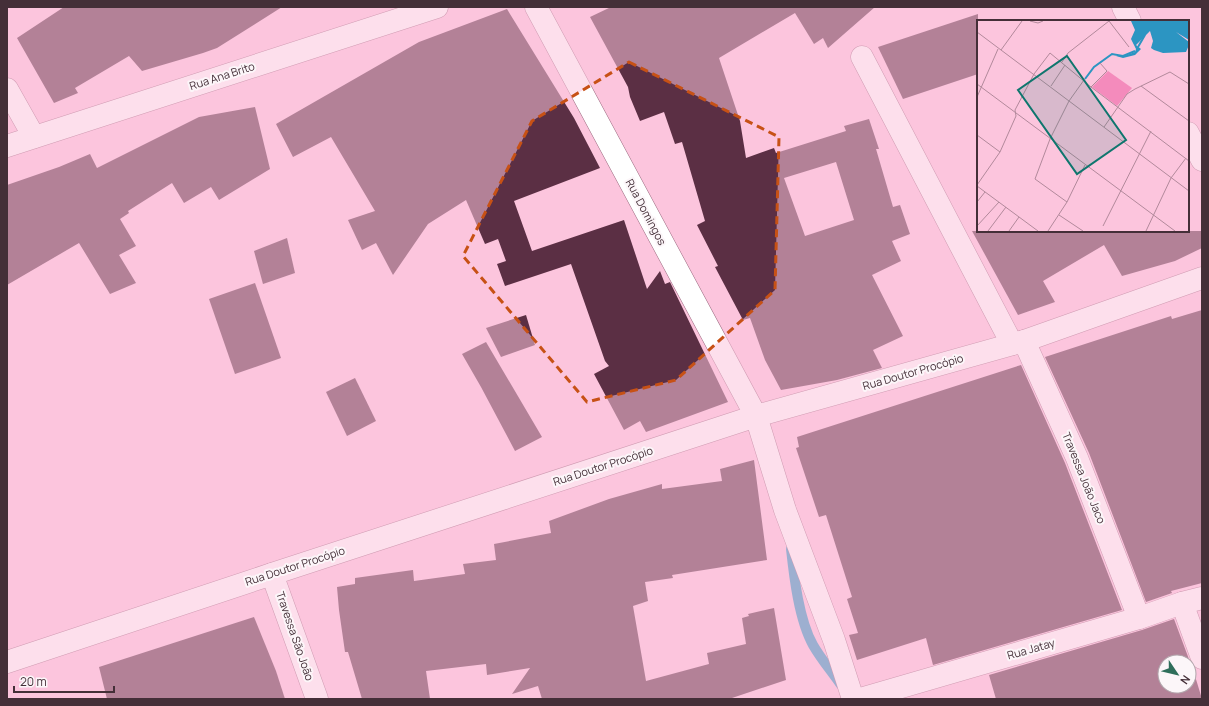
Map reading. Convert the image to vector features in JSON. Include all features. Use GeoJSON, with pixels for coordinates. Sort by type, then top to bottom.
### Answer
{"type":"FeatureCollection","features":[{"type":"Feature","properties":{"kind":"street","name":"Rua Ana Brito"},"geometry":{"type":"LineString","coordinates":[[7,146],[437,7]]}},
{"type":"Feature","properties":{"kind":"street","name":"Rua Domingos"},"geometry":{"type":"LineString","coordinates":[[536,7],[756,416]]}},
{"type":"Feature","properties":{"kind":"street"},"geometry":{"type":"LineString","coordinates":[[1123,7],[1130,20]]}},
{"type":"Feature","properties":{"kind":"street","name":"Travessa João Jaco"},"geometry":{"type":"LineString","coordinates":[[862,57],[1018,342],[1077,458],[1139,618]]}},
{"type":"Feature","properties":{"kind":"street"},"geometry":{"type":"LineString","coordinates":[[7,89],[34,137]]}},
{"type":"Feature","properties":{"kind":"street"},"geometry":{"type":"LineString","coordinates":[[1189,135],[1202,160]]}},
{"type":"Feature","properties":{"kind":"street","name":"Rua Doutor Procópio"},"geometry":{"type":"LineString","coordinates":[[7,662],[756,416],[1018,342],[1202,278]]}},
{"type":"Feature","properties":{"kind":"street"},"geometry":{"type":"LineString","coordinates":[[756,416],[785,510],[834,640],[853,699]]}},
{"type":"Feature","properties":{"kind":"street","name":"Travessa São João"},"geometry":{"type":"LineString","coordinates":[[272,574],[317,699]]}},
{"type":"Feature","properties":{"kind":"street"},"geometry":{"type":"LineString","coordinates":[[1192,601],[1202,658]]}},
{"type":"Feature","properties":{"kind":"street","name":"Rua Jatay"},"geometry":{"type":"LineString","coordinates":[[860,699],[1139,618],[1192,601]]}},
{"type":"Feature","properties":{"kind":"highlighted area"},"geometry":{"type":"Polygon","coordinates":[[[629,62],[779,137],[775,290],[676,380],[587,402],[463,256],[532,121],[629,62]]]}},
{"type":"Feature","properties":{"kind":"building"},"geometry":{"type":"Polygon","coordinates":[[[64,7],[282,7],[217,48],[203,53],[142,71],[129,56],[75,88],[78,93],[54,103],[17,38],[64,7]]]}},
{"type":"Feature","properties":{"kind":"building"},"geometry":{"type":"Polygon","coordinates":[[[611,7],[875,7],[828,48],[823,38],[814,44],[795,13],[719,58],[740,121],[746,158],[774,148],[776,153],[846,131],[844,126],[869,119],[879,149],[876,149],[893,207],[900,205],[910,234],[892,241],[901,261],[872,275],[903,336],[873,350],[882,368],[837,380],[781,390],[765,360],[750,318],[743,320],[715,267],[718,266],[697,225],[705,221],[682,142],[675,144],[664,112],[640,121],[630,97],[628,87],[590,17],[611,7]],[[836,162],[784,178],[805,236],[854,220],[836,162]]]}},
{"type":"Feature","properties":{"kind":"building"},"geometry":{"type":"Polygon","coordinates":[[[507,9],[574,118],[600,168],[514,201],[532,251],[624,220],[647,289],[660,271],[665,284],[670,282],[728,402],[646,432],[640,421],[624,430],[594,374],[609,366],[605,361],[571,264],[505,286],[497,264],[506,261],[498,239],[485,244],[466,200],[428,224],[393,275],[376,243],[362,250],[348,220],[375,211],[331,137],[293,157],[276,124],[419,42],[507,9]]]}},
{"type":"Feature","properties":{"kind":"building"},"geometry":{"type":"Polygon","coordinates":[[[978,14],[977,74],[903,99],[878,47],[978,14]]]}},
{"type":"Feature","properties":{"kind":"building"},"geometry":{"type":"Polygon","coordinates":[[[255,107],[270,169],[219,200],[211,187],[184,203],[172,183],[128,211],[129,213],[120,219],[136,246],[119,255],[136,283],[110,294],[79,243],[7,285],[7,185],[59,167],[90,154],[97,168],[199,117],[255,107]]]}},
{"type":"Feature","properties":{"kind":"building"},"geometry":{"type":"Polygon","coordinates":[[[972,231],[1202,231],[1202,248],[1175,261],[1122,276],[1104,245],[1043,281],[1055,302],[1018,315],[972,231]]]}},
{"type":"Feature","properties":{"kind":"building"},"geometry":{"type":"Polygon","coordinates":[[[287,238],[295,273],[263,284],[254,251],[287,238]]]}},
{"type":"Feature","properties":{"kind":"building"},"geometry":{"type":"Polygon","coordinates":[[[255,283],[281,358],[235,374],[209,299],[255,283]]]}},
{"type":"Feature","properties":{"kind":"building"},"geometry":{"type":"Polygon","coordinates":[[[1202,310],[1202,583],[1171,591],[1172,593],[1146,602],[1089,453],[1045,357],[1171,316],[1172,319],[1202,310]]]}},
{"type":"Feature","properties":{"kind":"building"},"geometry":{"type":"Polygon","coordinates":[[[526,315],[535,345],[501,357],[486,328],[526,315]]]}},
{"type":"Feature","properties":{"kind":"building"},"geometry":{"type":"Polygon","coordinates":[[[486,342],[542,437],[515,451],[462,354],[486,342]]]}},
{"type":"Feature","properties":{"kind":"building"},"geometry":{"type":"Polygon","coordinates":[[[1021,365],[1065,463],[1122,610],[933,665],[926,638],[857,660],[849,635],[858,633],[847,599],[852,597],[826,515],[819,517],[796,448],[799,447],[797,437],[1021,365]]]}},
{"type":"Feature","properties":{"kind":"building"},"geometry":{"type":"Polygon","coordinates":[[[355,378],[376,421],[347,436],[326,392],[355,378]]]}},
{"type":"Feature","properties":{"kind":"building"},"geometry":{"type":"Polygon","coordinates":[[[754,460],[767,560],[672,575],[673,578],[645,582],[648,601],[633,606],[646,681],[709,664],[707,653],[746,644],[742,618],[749,616],[748,614],[774,608],[786,680],[729,699],[542,699],[538,686],[512,694],[530,668],[487,675],[486,664],[426,671],[430,699],[362,699],[348,652],[345,652],[337,587],[355,584],[355,578],[413,570],[414,581],[465,574],[463,564],[496,560],[494,544],[551,533],[549,521],[609,499],[662,484],[662,489],[722,481],[720,469],[754,460]]]}},
{"type":"Feature","properties":{"kind":"building"},"geometry":{"type":"Polygon","coordinates":[[[254,617],[276,671],[285,699],[107,699],[99,667],[254,617]]]}},
{"type":"Feature","properties":{"kind":"building"},"geometry":{"type":"Polygon","coordinates":[[[1174,619],[1187,654],[1157,654],[1157,694],[1197,694],[1197,683],[1202,699],[996,699],[989,675],[1142,630],[1174,619]]]}},
{"type":"Feature","properties":{"kind":"waterway"},"geometry":{"type":"LineString","coordinates":[[791,549],[798,598],[808,635],[819,655],[841,685]]}}]}
